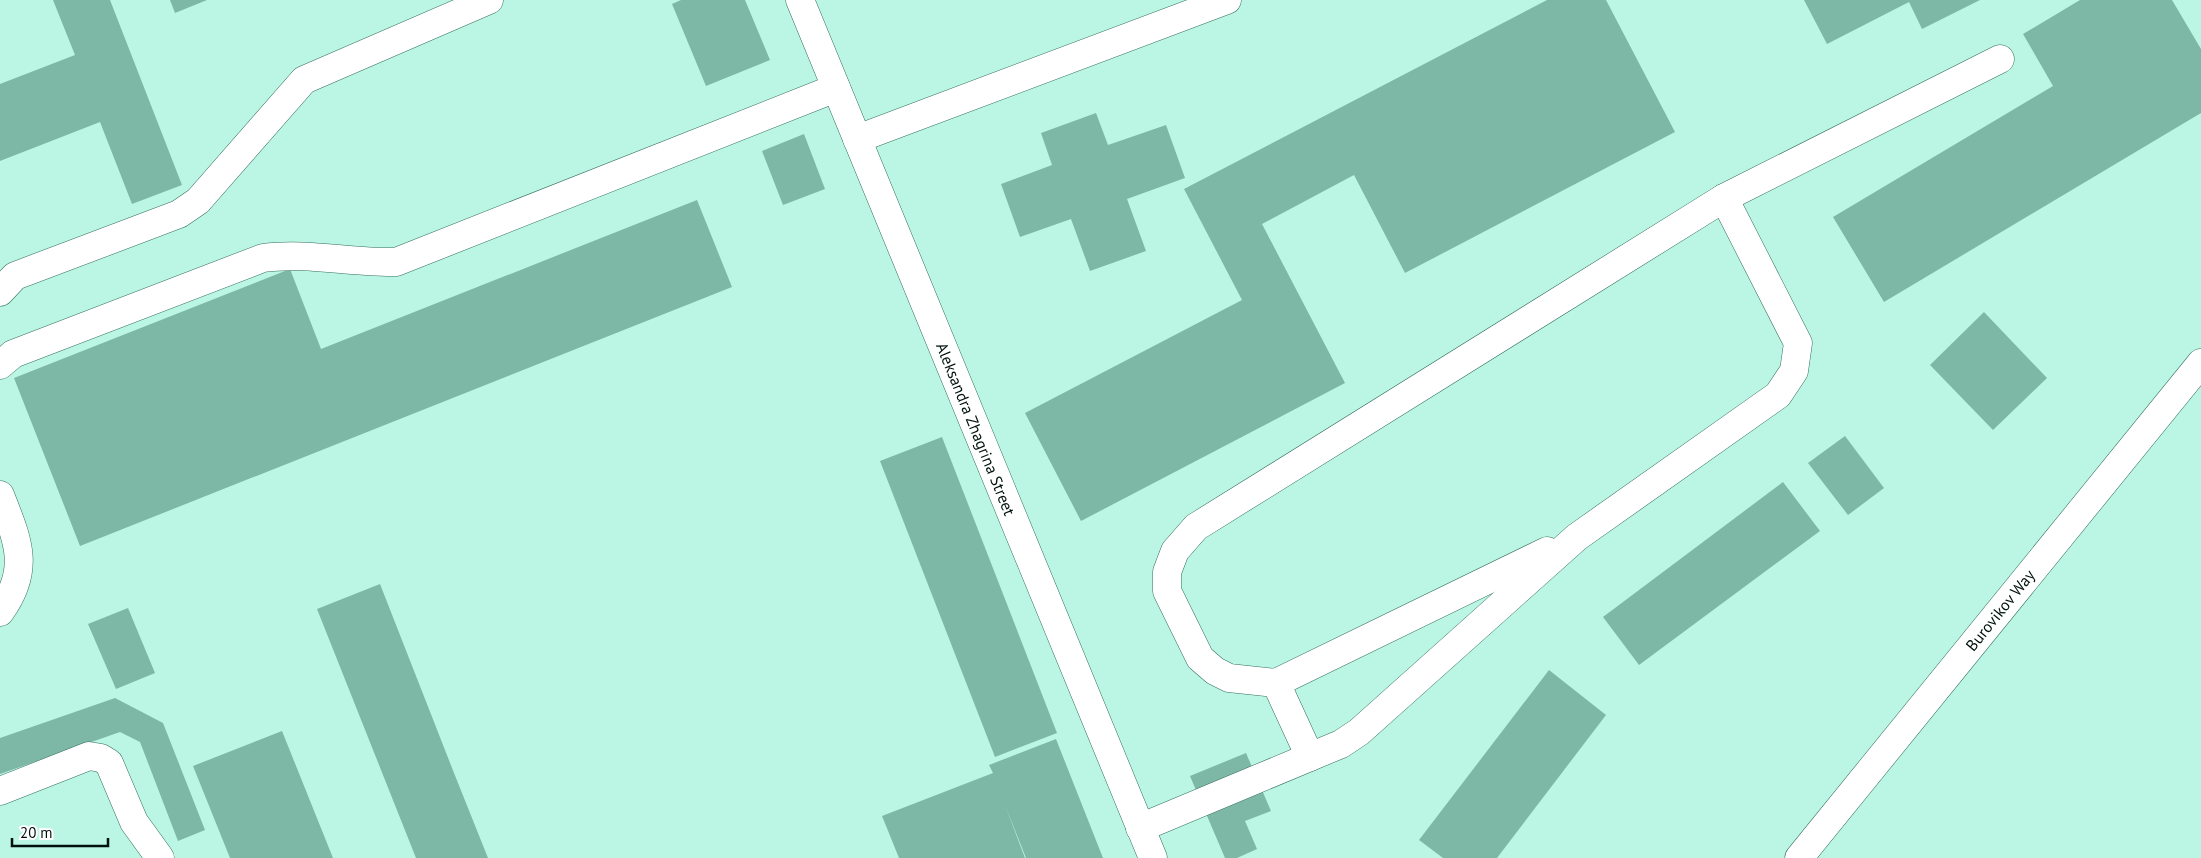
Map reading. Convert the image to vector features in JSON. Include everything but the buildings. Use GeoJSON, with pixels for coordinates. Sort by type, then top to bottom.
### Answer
{"type":"FeatureCollection","features":[{"type":"Feature","properties":{"kind":"street"},"geometry":{"type":"LineString","coordinates":[[5,277],[179,214],[198,201],[304,80],[489,0]]}},
{"type":"Feature","properties":{"kind":"street","name":"Aleksandra Zhagrina Street"},"geometry":{"type":"LineString","coordinates":[[800,0],[1153,858]]}},
{"type":"Feature","properties":{"kind":"street"},"geometry":{"type":"LineString","coordinates":[[857,139],[1227,0]]}},
{"type":"Feature","properties":{"kind":"street"},"geometry":{"type":"LineString","coordinates":[[1577,537],[1276,684],[1229,678],[1215,671],[1200,658],[1167,591],[1167,572],[1175,551],[1196,527],[1724,198],[2000,59]]}},
{"type":"Feature","properties":{"kind":"street"},"geometry":{"type":"LineString","coordinates":[[0,365],[13,354],[263,258],[280,256],[396,262],[836,88]]}},
{"type":"Feature","properties":{"kind":"street"},"geometry":{"type":"LineString","coordinates":[[1140,828],[1340,744],[1359,732],[1577,537],[1778,395],[1794,371],[1798,343],[1724,198]]}},
{"type":"Feature","properties":{"kind":"street","name":"Burovikov Way"},"geometry":{"type":"LineString","coordinates":[[1799,858],[2201,363]]}},
{"type":"Feature","properties":{"kind":"street"},"geometry":{"type":"LineString","coordinates":[[0,495],[20,553],[15,586],[0,612]]}},
{"type":"Feature","properties":{"kind":"street"},"geometry":{"type":"LineString","coordinates":[[1276,684],[1310,757]]}},
{"type":"Feature","properties":{"kind":"street"},"geometry":{"type":"LineString","coordinates":[[0,791],[89,756],[101,758],[109,763],[148,855]]}}]}
